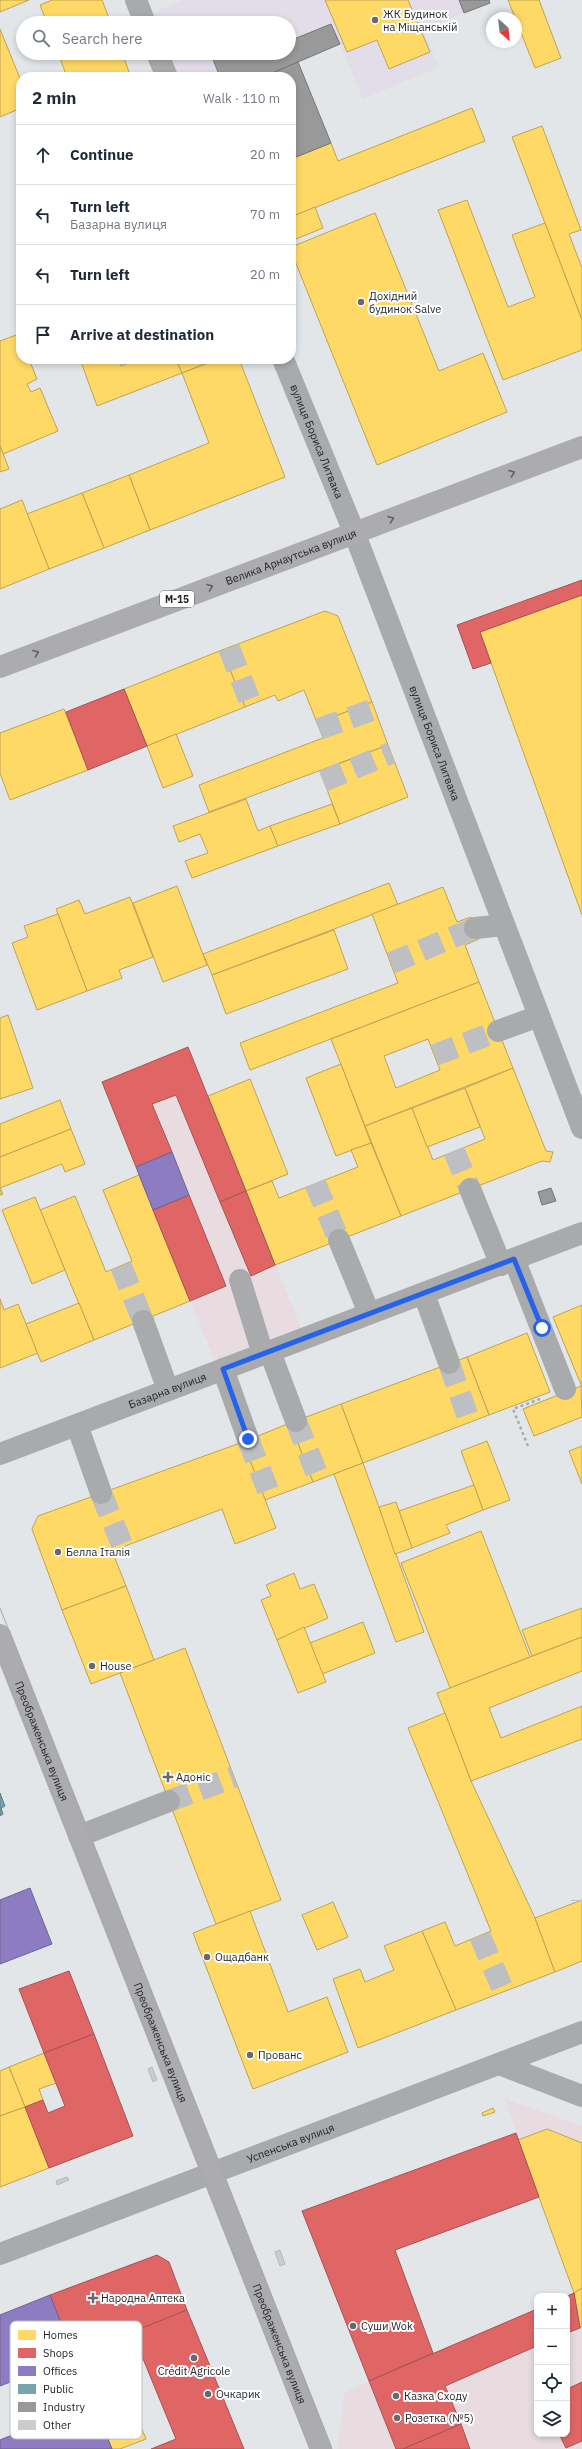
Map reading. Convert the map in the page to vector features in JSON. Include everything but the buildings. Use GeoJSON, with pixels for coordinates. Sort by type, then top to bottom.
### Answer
{"type":"FeatureCollection","features":[{"type":"Feature","properties":{"kind":"main road","name":"Велика Арнаутська вулиця"},"geometry":{"type":"LineString","coordinates":[[0,667],[582,447]]}},
{"type":"Feature","properties":{"kind":"main road","name":"Преображенська вулиця"},"geometry":{"type":"LineString","coordinates":[[0,1635],[321,2449]]}},
{"type":"Feature","properties":{"kind":"street"},"geometry":{"type":"LineString","coordinates":[[136,0],[142,16]]}},
{"type":"Feature","properties":{"kind":"street"},"geometry":{"type":"LineString","coordinates":[[160,60],[165,72]]}},
{"type":"Feature","properties":{"kind":"street","name":"вулиця Бориса Литвака"},"geometry":{"type":"LineString","coordinates":[[285,364],[354,532],[582,1128]]}},
{"type":"Feature","properties":{"kind":"street"},"geometry":{"type":"LineString","coordinates":[[476,928],[504,925]]}},
{"type":"Feature","properties":{"kind":"street"},"geometry":{"type":"LineString","coordinates":[[498,1031],[539,1016]]}},
{"type":"Feature","properties":{"kind":"street"},"geometry":{"type":"LineString","coordinates":[[470,1189],[507,1262],[565,1389]]}},
{"type":"Feature","properties":{"kind":"street","name":"Базарна вулиця"},"geometry":{"type":"LineString","coordinates":[[0,1454],[582,1233]]}},
{"type":"Feature","properties":{"kind":"street"},"geometry":{"type":"LineString","coordinates":[[339,1240],[369,1313]]}},
{"type":"Feature","properties":{"kind":"street"},"geometry":{"type":"LineString","coordinates":[[240,1280],[266,1353],[296,1421]]}},
{"type":"Feature","properties":{"kind":"street"},"geometry":{"type":"LineString","coordinates":[[424,1294],[449,1363]]}},
{"type":"Feature","properties":{"kind":"street"},"geometry":{"type":"LineString","coordinates":[[143,1321],[168,1390]]}},
{"type":"Feature","properties":{"kind":"street"},"geometry":{"type":"LineString","coordinates":[[223,1369],[248,1439]]}},
{"type":"Feature","properties":{"kind":"street"},"geometry":{"type":"LineString","coordinates":[[77,1424],[101,1493]]}},
{"type":"Feature","properties":{"kind":"street"},"geometry":{"type":"LineString","coordinates":[[79,1836],[169,1802]]}},
{"type":"Feature","properties":{"kind":"street","name":"Успенська вулиця"},"geometry":{"type":"LineString","coordinates":[[0,2254],[582,2032]]}},
{"type":"Feature","properties":{"kind":"street"},"geometry":{"type":"LineString","coordinates":[[498,2064],[582,2096]]}},
{"type":"Feature","properties":{"kind":"path"},"geometry":{"type":"LineString","coordinates":[[528,1446],[512,1409],[565,1389]]}},
{"type":"Feature","properties":{"kind":"shaded area"},"geometry":{"type":"Polygon","coordinates":[[[183,0],[459,0],[464,13],[423,30],[439,67],[363,99],[340,44],[275,72],[170,72],[164,60],[296,60],[296,16],[146,16],[183,0]]]}},
{"type":"Feature","properties":{"kind":"shaded area"},"geometry":{"type":"Polygon","coordinates":[[[188,1047],[304,1335],[217,1367],[102,1082],[188,1047]]]}},
{"type":"Feature","properties":{"kind":"shaded area"},"geometry":{"type":"Polygon","coordinates":[[[504,2098],[582,2126],[582,2449],[470,2449],[461,2424],[403,2449],[337,2449],[345,2392],[534,2310],[534,2437],[570,2437],[570,2295],[574,2293],[504,2098]]]}},
{"type":"Feature","properties":{"kind":"tunnel"},"geometry":{"type":"LineString","coordinates":[[229,648],[251,704]]}},
{"type":"Feature","properties":{"kind":"tunnel"},"geometry":{"type":"LineString","coordinates":[[319,729],[375,709]]}},
{"type":"Feature","properties":{"kind":"tunnel"},"geometry":{"type":"LineString","coordinates":[[323,781],[391,753]]}},
{"type":"Feature","properties":{"kind":"tunnel"},"geometry":{"type":"LineString","coordinates":[[391,963],[475,928]]}},
{"type":"Feature","properties":{"kind":"tunnel"},"geometry":{"type":"LineString","coordinates":[[435,1055],[498,1031]]}},
{"type":"Feature","properties":{"kind":"tunnel"},"geometry":{"type":"LineString","coordinates":[[454,1151],[470,1189]]}},
{"type":"Feature","properties":{"kind":"tunnel"},"geometry":{"type":"LineString","coordinates":[[315,1183],[339,1240]]}},
{"type":"Feature","properties":{"kind":"tunnel"},"geometry":{"type":"LineString","coordinates":[[121,1266],[143,1321]]}},
{"type":"Feature","properties":{"kind":"tunnel"},"geometry":{"type":"LineString","coordinates":[[449,1363],[470,1423]]}},
{"type":"Feature","properties":{"kind":"tunnel"},"geometry":{"type":"LineString","coordinates":[[296,1421],[319,1479]]}},
{"type":"Feature","properties":{"kind":"tunnel"},"geometry":{"type":"LineString","coordinates":[[248,1439],[271,1498]]}},
{"type":"Feature","properties":{"kind":"tunnel"},"geometry":{"type":"LineString","coordinates":[[101,1493],[123,1547]]}},
{"type":"Feature","properties":{"kind":"tunnel"},"geometry":{"type":"LineString","coordinates":[[169,1801],[234,1777]]}},
{"type":"Feature","properties":{"kind":"tunnel"},"geometry":{"type":"LineString","coordinates":[[480,1936],[504,1992]]}},
{"type":"Feature","properties":{"kind":"tram line"},"geometry":{"type":"LineString","coordinates":[[0,1608],[332,2449]]}},
{"type":"Feature","properties":{"kind":"tram line"},"geometry":{"type":"LineString","coordinates":[[0,1659],[310,2449]]}},
{"type":"Feature","properties":{"kind":"place","name":"ЖК Будинок на Міщанській"},"geometry":{"type":"Point","coordinates":[375,20]}},
{"type":"Feature","properties":{"kind":"place","name":"Дохідний будинок Salve"},"geometry":{"type":"Point","coordinates":[361,302]}},
{"type":"Feature","properties":{"kind":"place","name":"Белла Італія"},"geometry":{"type":"Point","coordinates":[58,1552]}},
{"type":"Feature","properties":{"kind":"place","name":"House"},"geometry":{"type":"Point","coordinates":[92,1666]}},
{"type":"Feature","properties":{"kind":"place","name":"Адоніс"},"geometry":{"type":"Point","coordinates":[168,1777]}},
{"type":"Feature","properties":{"kind":"place","name":"Ощадбанк"},"geometry":{"type":"Point","coordinates":[207,1957]}},
{"type":"Feature","properties":{"kind":"place","name":"Прованс"},"geometry":{"type":"Point","coordinates":[250,2055]}},
{"type":"Feature","properties":{"kind":"place","name":"Народна Аптека"},"geometry":{"type":"Point","coordinates":[93,2298]}},
{"type":"Feature","properties":{"kind":"place","name":"Суши Wok"},"geometry":{"type":"Point","coordinates":[353,2326]}},
{"type":"Feature","properties":{"kind":"place","name":"Crédit Agricole"},"geometry":{"type":"Point","coordinates":[194,2358]}},
{"type":"Feature","properties":{"kind":"place","name":"Очкарик"},"geometry":{"type":"Point","coordinates":[208,2394]}},
{"type":"Feature","properties":{"kind":"place","name":"Казка Сходу"},"geometry":{"type":"Point","coordinates":[396,2396]}},
{"type":"Feature","properties":{"kind":"place","name":"Розетка (№5)"},"geometry":{"type":"Point","coordinates":[397,2418]}},
{"type":"Feature","properties":{"kind":"route"},"geometry":{"type":"LineString","coordinates":[[248,1439],[223,1369],[369,1313],[424,1294],[514,1259],[542,1328]]}}]}
